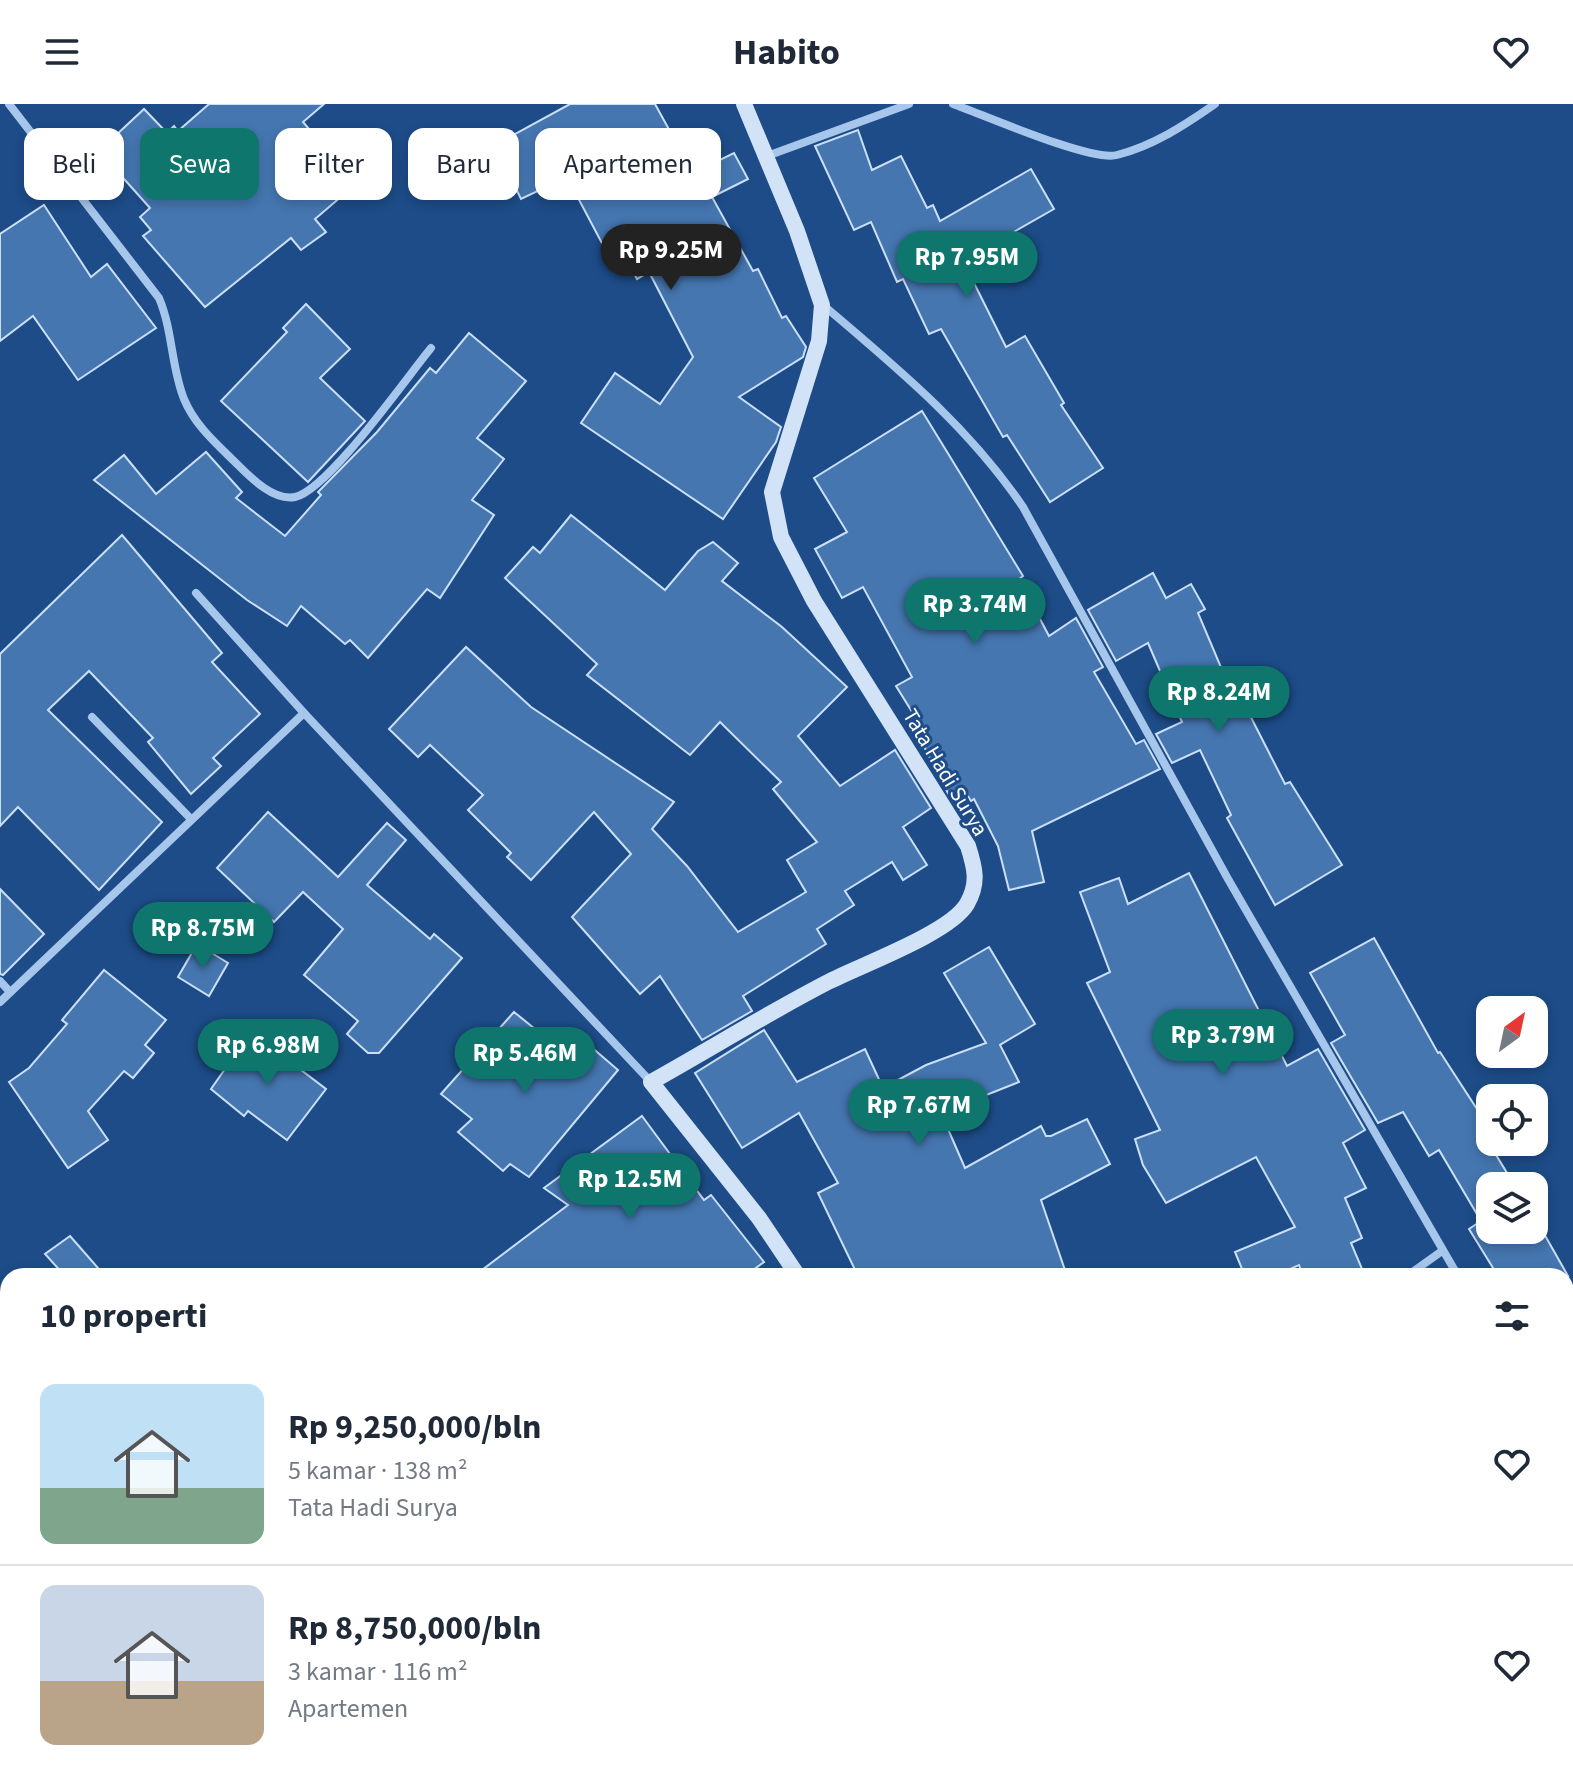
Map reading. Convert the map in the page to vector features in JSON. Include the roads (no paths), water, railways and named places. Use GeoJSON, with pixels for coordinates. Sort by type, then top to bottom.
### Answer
{"type":"FeatureCollection","features":[{"type":"Feature","properties":{"kind":"street"},"geometry":{"type":"LineString","coordinates":[[9,104],[159,298],[170,323],[180,388],[201,427],[242,469],[273,493],[294,498],[313,488],[349,451],[431,348]]}},
{"type":"Feature","properties":{"kind":"street","name":"Tata Hadi Surya"},"geometry":{"type":"LineString","coordinates":[[651,1082],[827,983],[945,925],[966,907],[976,883],[968,846],[814,601],[778,526],[772,492],[819,341],[822,305],[744,104]]}},
{"type":"Feature","properties":{"kind":"street"},"geometry":{"type":"LineString","coordinates":[[766,156],[909,104]]}},
{"type":"Feature","properties":{"kind":"street"},"geometry":{"type":"LineString","coordinates":[[953,104],[1083,151],[1114,156],[1171,134],[1215,104]]}},
{"type":"Feature","properties":{"kind":"street"},"geometry":{"type":"LineString","coordinates":[[822,305],[934,400],[994,464],[1023,507],[1228,879],[1453,1268]]}},
{"type":"Feature","properties":{"kind":"street"},"geometry":{"type":"LineString","coordinates":[[196,593],[304,713],[651,1082],[759,1218],[793,1268]]}},
{"type":"Feature","properties":{"kind":"street"},"geometry":{"type":"LineString","coordinates":[[0,1002],[304,713]]}},
{"type":"Feature","properties":{"kind":"street"},"geometry":{"type":"LineString","coordinates":[[92,717],[191,819]]}},
{"type":"Feature","properties":{"kind":"street"},"geometry":{"type":"LineString","coordinates":[[0,981],[10,992]]}},
{"type":"Feature","properties":{"kind":"street"},"geometry":{"type":"LineString","coordinates":[[1418,1268],[1442,1251]]}}]}
